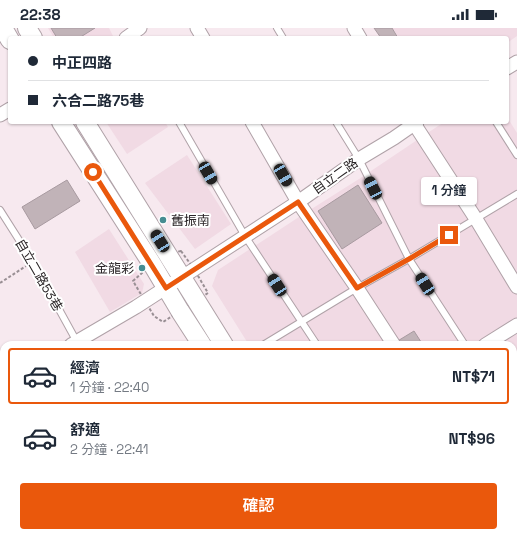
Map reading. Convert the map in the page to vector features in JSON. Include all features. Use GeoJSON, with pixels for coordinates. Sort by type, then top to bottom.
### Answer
{"type":"FeatureCollection","features":[{"type":"Feature","properties":{"kind":"street"},"geometry":{"type":"LineString","coordinates":[[128,36],[140,28]]}},
{"type":"Feature","properties":{"kind":"street"},"geometry":{"type":"LineString","coordinates":[[62,124],[199,341]]}},
{"type":"Feature","properties":{"kind":"street"},"geometry":{"type":"LineString","coordinates":[[86,124],[222,341]]}},
{"type":"Feature","properties":{"kind":"street"},"geometry":{"type":"LineString","coordinates":[[253,124],[298,202],[391,341]]}},
{"type":"Feature","properties":{"kind":"street","name":"自立二路"},"geometry":{"type":"LineString","coordinates":[[81,341],[166,288],[298,202],[359,159],[394,138],[412,124]]}},
{"type":"Feature","properties":{"kind":"street"},"geometry":{"type":"LineString","coordinates":[[416,124],[517,287]]}},
{"type":"Feature","properties":{"kind":"street"},"geometry":{"type":"LineString","coordinates":[[491,341],[517,325]]}},
{"type":"Feature","properties":{"kind":"lane"},"geometry":{"type":"LineString","coordinates":[[180,124],[245,236],[314,341]]}},
{"type":"Feature","properties":{"kind":"lane"},"geometry":{"type":"LineString","coordinates":[[337,124],[359,159],[409,259],[462,341]]}},
{"type":"Feature","properties":{"kind":"lane"},"geometry":{"type":"LineString","coordinates":[[497,124],[517,155]]}},
{"type":"Feature","properties":{"kind":"lane"},"geometry":{"type":"LineString","coordinates":[[270,341],[517,194]]}},
{"type":"Feature","properties":{"kind":"lane","name":"自立二路53巷"},"geometry":{"type":"LineString","coordinates":[[0,210],[33,262],[74,341]]}},
{"type":"Feature","properties":{"kind":"path"},"geometry":{"type":"LineString","coordinates":[[0,282],[33,262]]}},
{"type":"Feature","properties":{"kind":"shaded area"},"geometry":{"type":"Polygon","coordinates":[[[48,28],[109,28],[113,36],[53,36],[48,28]]]}},
{"type":"Feature","properties":{"kind":"shaded area"},"geometry":{"type":"Polygon","coordinates":[[[392,28],[517,28],[517,36],[509,42],[509,36],[398,36],[392,28]]]}},
{"type":"Feature","properties":{"kind":"shaded area"},"geometry":{"type":"Polygon","coordinates":[[[509,120],[517,133],[517,341],[246,341],[212,286],[218,270],[441,124],[509,124],[509,120]]]}},
{"type":"Feature","properties":{"kind":"shaded area"},"geometry":{"type":"Polygon","coordinates":[[[107,124],[166,124],[168,127],[127,154],[107,124]]]}},
{"type":"Feature","properties":{"kind":"shaded area"},"geometry":{"type":"Polygon","coordinates":[[[187,155],[231,224],[195,249],[145,183],[187,155]]]}},
{"type":"Feature","properties":{"kind":"shaded area"},"geometry":{"type":"Polygon","coordinates":[[[109,229],[144,284],[142,293],[110,312],[75,252],[109,229]]]}},
{"type":"Feature","properties":{"kind":"building"},"geometry":{"type":"Polygon","coordinates":[[[51,28],[95,28],[82,36],[56,36],[51,28]]]}},
{"type":"Feature","properties":{"kind":"building"},"geometry":{"type":"Polygon","coordinates":[[[374,28],[392,28],[397,36],[380,36],[374,28]]]}},
{"type":"Feature","properties":{"kind":"building"},"geometry":{"type":"Polygon","coordinates":[[[67,180],[80,201],[35,229],[22,207],[67,180]]]}},
{"type":"Feature","properties":{"kind":"building"},"geometry":{"type":"Polygon","coordinates":[[[358,185],[382,223],[342,249],[318,211],[358,185]]]}},
{"type":"Feature","properties":{"kind":"building"},"geometry":{"type":"Polygon","coordinates":[[[414,331],[420,341],[398,341],[414,331]]]}},
{"type":"Feature","properties":{"kind":"place","name":"舊振南"},"geometry":{"type":"Point","coordinates":[163,220]}},
{"type":"Feature","properties":{"kind":"place","name":"金龍彩"},"geometry":{"type":"Point","coordinates":[142,268]}},
{"type":"Feature","properties":{"kind":"route"},"geometry":{"type":"LineString","coordinates":[[93,172],[166,288],[298,202],[357,288],[449,235]]}}]}
